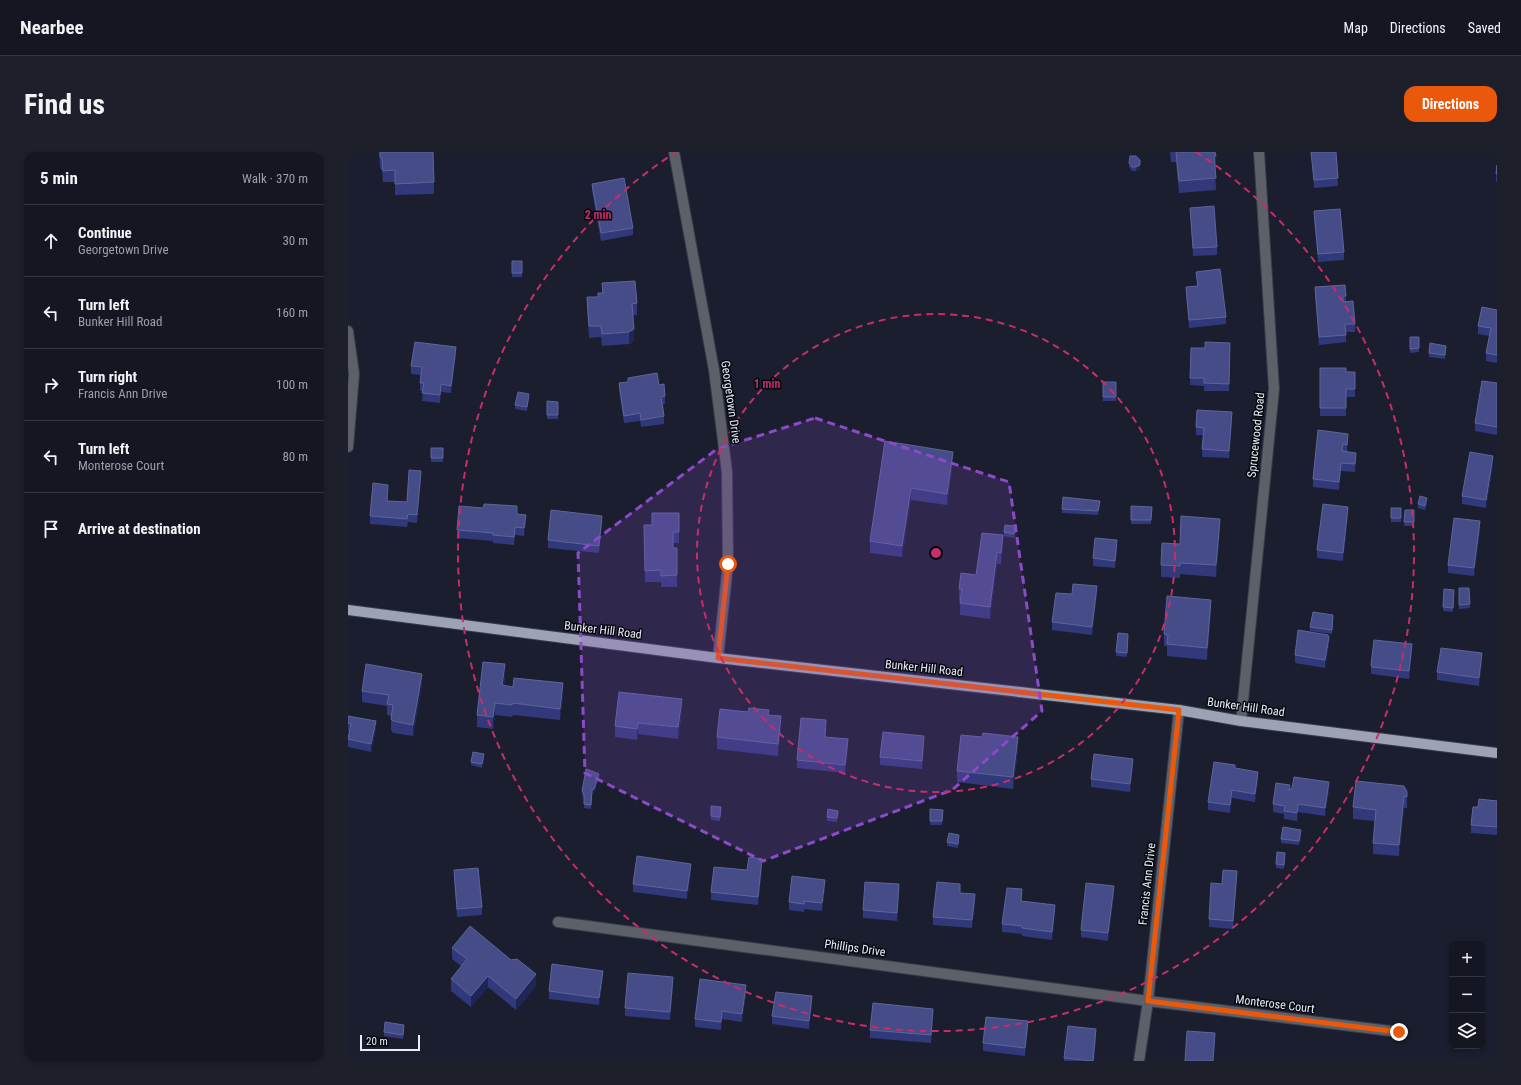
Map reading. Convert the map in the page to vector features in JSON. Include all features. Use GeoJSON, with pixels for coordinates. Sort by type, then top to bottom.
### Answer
{"type":"FeatureCollection","features":[{"type":"Feature","properties":{"kind":"main road","name":"Bunker Hill Road"},"geometry":{"type":"LineString","coordinates":[[348,610],[718,658],[1179,710],[1241,721],[1497,753]]}},
{"type":"Feature","properties":{"kind":"street","name":"Georgetown Drive"},"geometry":{"type":"LineString","coordinates":[[674,152],[714,370],[727,472],[728,564],[718,658]]}},
{"type":"Feature","properties":{"kind":"street","name":"Sprucewood Road"},"geometry":{"type":"LineString","coordinates":[[1241,721],[1274,389],[1258,152]]}},
{"type":"Feature","properties":{"kind":"street"},"geometry":{"type":"LineString","coordinates":[[348,331],[354,374],[348,447]]}},
{"type":"Feature","properties":{"kind":"street","name":"Francis Ann Drive"},"geometry":{"type":"LineString","coordinates":[[1139,1061],[1148,1001],[1179,710]]}},
{"type":"Feature","properties":{"kind":"street","name":"Phillips Drive"},"geometry":{"type":"LineString","coordinates":[[558,922],[1148,1001]]}},
{"type":"Feature","properties":{"kind":"street","name":"Monterose Court"},"geometry":{"type":"LineString","coordinates":[[1148,1001],[1399,1032]]}},
{"type":"Feature","properties":{"kind":"highlighted area"},"geometry":{"type":"Polygon","coordinates":[[[815,418],[1009,482],[1042,711],[952,790],[763,861],[585,773],[578,553],[717,449],[815,418]]]}},
{"type":"Feature","properties":{"kind":"building"},"geometry":{"type":"Polygon","coordinates":[[[380,152],[433,152],[434,182],[395,184],[395,170],[383,171],[380,152]]]}},
{"type":"Feature","properties":{"kind":"building"},"geometry":{"type":"Polygon","coordinates":[[[1176,152],[1215,152],[1216,178],[1179,181],[1176,152]]]}},
{"type":"Feature","properties":{"kind":"building"},"geometry":{"type":"Polygon","coordinates":[[[1311,152],[1336,152],[1338,178],[1314,180],[1311,152]]]}},
{"type":"Feature","properties":{"kind":"building"},"geometry":{"type":"Polygon","coordinates":[[[1130,156],[1136,156],[1140,160],[1140,165],[1132,167],[1129,163],[1130,156]]]}},
{"type":"Feature","properties":{"kind":"building"},"geometry":{"type":"Polygon","coordinates":[[[624,178],[633,228],[601,233],[592,184],[624,178]]]}},
{"type":"Feature","properties":{"kind":"building"},"geometry":{"type":"Polygon","coordinates":[[[1214,206],[1217,247],[1193,248],[1190,208],[1214,206]]]}},
{"type":"Feature","properties":{"kind":"building"},"geometry":{"type":"Polygon","coordinates":[[[1340,209],[1344,252],[1318,254],[1314,211],[1340,209]]]}},
{"type":"Feature","properties":{"kind":"building"},"geometry":{"type":"Polygon","coordinates":[[[512,261],[522,261],[522,273],[512,273],[512,261]]]}},
{"type":"Feature","properties":{"kind":"building"},"geometry":{"type":"Polygon","coordinates":[[[1220,269],[1226,317],[1189,320],[1186,287],[1198,286],[1196,272],[1220,269]]]}},
{"type":"Feature","properties":{"kind":"building"},"geometry":{"type":"Polygon","coordinates":[[[635,281],[637,303],[632,304],[634,329],[629,332],[602,334],[601,326],[589,326],[587,297],[598,297],[598,293],[603,293],[602,283],[635,281]]]}},
{"type":"Feature","properties":{"kind":"building"},"geometry":{"type":"Polygon","coordinates":[[[1345,285],[1346,296],[1343,296],[1343,302],[1353,301],[1355,324],[1345,324],[1346,335],[1319,337],[1315,287],[1345,285]]]}},
{"type":"Feature","properties":{"kind":"building"},"geometry":{"type":"Polygon","coordinates":[[[1482,307],[1497,310],[1497,355],[1486,353],[1491,328],[1478,326],[1482,307]]]}},
{"type":"Feature","properties":{"kind":"building"},"geometry":{"type":"Polygon","coordinates":[[[1410,337],[1419,337],[1419,348],[1410,349],[1410,337]]]}},
{"type":"Feature","properties":{"kind":"building"},"geometry":{"type":"Polygon","coordinates":[[[415,342],[456,347],[451,386],[441,384],[440,395],[422,393],[424,383],[420,383],[422,367],[411,366],[415,342]]]}},
{"type":"Feature","properties":{"kind":"building"},"geometry":{"type":"Polygon","coordinates":[[[1205,342],[1230,343],[1229,384],[1204,383],[1204,378],[1190,378],[1191,348],[1205,348],[1205,342]]]}},
{"type":"Feature","properties":{"kind":"building"},"geometry":{"type":"Polygon","coordinates":[[[1430,343],[1446,346],[1445,355],[1429,353],[1430,343]]]}},
{"type":"Feature","properties":{"kind":"building"},"geometry":{"type":"Polygon","coordinates":[[[1320,368],[1346,368],[1346,372],[1355,372],[1355,389],[1346,389],[1346,408],[1320,408],[1320,368]]]}},
{"type":"Feature","properties":{"kind":"building"},"geometry":{"type":"Polygon","coordinates":[[[657,373],[659,385],[664,384],[665,396],[661,397],[664,416],[641,420],[640,413],[624,416],[619,383],[628,382],[628,378],[657,373]]]}},
{"type":"Feature","properties":{"kind":"building"},"geometry":{"type":"Polygon","coordinates":[[[1482,381],[1497,383],[1497,427],[1475,423],[1482,381]]]}},
{"type":"Feature","properties":{"kind":"building"},"geometry":{"type":"Polygon","coordinates":[[[1103,382],[1116,382],[1116,397],[1103,397],[1103,382]]]}},
{"type":"Feature","properties":{"kind":"building"},"geometry":{"type":"Polygon","coordinates":[[[518,392],[529,394],[527,407],[515,405],[518,392]]]}},
{"type":"Feature","properties":{"kind":"building"},"geometry":{"type":"Polygon","coordinates":[[[547,401],[558,402],[558,415],[547,415],[547,401]]]}},
{"type":"Feature","properties":{"kind":"building"},"geometry":{"type":"Polygon","coordinates":[[[1197,410],[1232,412],[1229,451],[1202,449],[1204,428],[1196,427],[1197,410]]]}},
{"type":"Feature","properties":{"kind":"building"},"geometry":{"type":"Polygon","coordinates":[[[1318,430],[1348,434],[1347,445],[1343,444],[1342,451],[1356,453],[1355,464],[1341,463],[1339,482],[1313,479],[1318,430]]]}},
{"type":"Feature","properties":{"kind":"building"},"geometry":{"type":"Polygon","coordinates":[[[885,441],[953,452],[947,494],[911,488],[902,546],[870,541],[885,441]]]}},
{"type":"Feature","properties":{"kind":"building"},"geometry":{"type":"Polygon","coordinates":[[[431,448],[443,448],[443,458],[431,458],[431,448]]]}},
{"type":"Feature","properties":{"kind":"building"},"geometry":{"type":"Polygon","coordinates":[[[1470,452],[1493,456],[1486,500],[1462,496],[1470,452]]]}},
{"type":"Feature","properties":{"kind":"building"},"geometry":{"type":"Polygon","coordinates":[[[409,470],[421,471],[417,515],[408,514],[407,519],[370,516],[373,483],[388,485],[387,501],[407,502],[409,470]]]}},
{"type":"Feature","properties":{"kind":"building"},"geometry":{"type":"Polygon","coordinates":[[[1420,496],[1427,498],[1425,506],[1418,504],[1420,496]]]}},
{"type":"Feature","properties":{"kind":"building"},"geometry":{"type":"Polygon","coordinates":[[[1063,497],[1100,501],[1098,511],[1062,509],[1063,497]]]}},
{"type":"Feature","properties":{"kind":"building"},"geometry":{"type":"Polygon","coordinates":[[[484,504],[517,506],[517,514],[526,515],[524,528],[515,527],[514,537],[493,535],[493,533],[457,530],[459,506],[483,508],[484,504]]]}},
{"type":"Feature","properties":{"kind":"building"},"geometry":{"type":"Polygon","coordinates":[[[1323,504],[1348,507],[1343,553],[1317,550],[1323,504]]]}},
{"type":"Feature","properties":{"kind":"building"},"geometry":{"type":"Polygon","coordinates":[[[1131,506],[1152,507],[1151,520],[1131,520],[1131,506]]]}},
{"type":"Feature","properties":{"kind":"building"},"geometry":{"type":"Polygon","coordinates":[[[1391,508],[1401,508],[1401,518],[1391,518],[1391,508]]]}},
{"type":"Feature","properties":{"kind":"building"},"geometry":{"type":"Polygon","coordinates":[[[551,510],[602,516],[599,546],[548,540],[551,510]]]}},
{"type":"Feature","properties":{"kind":"building"},"geometry":{"type":"Polygon","coordinates":[[[1405,510],[1414,510],[1414,522],[1404,522],[1405,510]]]}},
{"type":"Feature","properties":{"kind":"building"},"geometry":{"type":"Polygon","coordinates":[[[652,513],[679,513],[679,532],[673,532],[673,548],[677,548],[677,575],[661,576],[661,570],[645,571],[644,525],[652,525],[652,513]]]}},
{"type":"Feature","properties":{"kind":"building"},"geometry":{"type":"Polygon","coordinates":[[[1181,516],[1220,519],[1216,565],[1180,563],[1180,566],[1161,565],[1162,543],[1180,544],[1181,516]]]}},
{"type":"Feature","properties":{"kind":"building"},"geometry":{"type":"Polygon","coordinates":[[[1454,518],[1480,521],[1474,568],[1448,565],[1454,518]]]}},
{"type":"Feature","properties":{"kind":"building"},"geometry":{"type":"Polygon","coordinates":[[[1005,525],[1015,526],[1014,534],[1004,532],[1005,525]]]}},
{"type":"Feature","properties":{"kind":"building"},"geometry":{"type":"Polygon","coordinates":[[[982,533],[1003,535],[1001,553],[997,552],[990,607],[960,603],[962,589],[959,589],[961,573],[976,575],[982,533]]]}},
{"type":"Feature","properties":{"kind":"building"},"geometry":{"type":"Polygon","coordinates":[[[1095,538],[1117,540],[1115,561],[1093,558],[1095,538]]]}},
{"type":"Feature","properties":{"kind":"building"},"geometry":{"type":"Polygon","coordinates":[[[1073,584],[1097,586],[1092,627],[1052,622],[1056,593],[1072,594],[1073,584]]]}},
{"type":"Feature","properties":{"kind":"building"},"geometry":{"type":"Polygon","coordinates":[[[1459,588],[1469,588],[1470,604],[1459,605],[1459,588]]]}},
{"type":"Feature","properties":{"kind":"building"},"geometry":{"type":"Polygon","coordinates":[[[1444,589],[1454,590],[1453,608],[1443,607],[1444,589]]]}},
{"type":"Feature","properties":{"kind":"building"},"geometry":{"type":"Polygon","coordinates":[[[1167,596],[1211,600],[1207,648],[1167,644],[1168,635],[1164,634],[1167,596]]]}},
{"type":"Feature","properties":{"kind":"building"},"geometry":{"type":"Polygon","coordinates":[[[1313,612],[1333,615],[1332,630],[1310,627],[1313,612]]]}},
{"type":"Feature","properties":{"kind":"building"},"geometry":{"type":"Polygon","coordinates":[[[1298,630],[1328,635],[1329,637],[1325,660],[1295,655],[1298,630]]]}},
{"type":"Feature","properties":{"kind":"building"},"geometry":{"type":"Polygon","coordinates":[[[1118,633],[1128,634],[1127,653],[1116,652],[1118,633]]]}},
{"type":"Feature","properties":{"kind":"building"},"geometry":{"type":"Polygon","coordinates":[[[1374,640],[1412,644],[1409,671],[1372,667],[1374,640]]]}},
{"type":"Feature","properties":{"kind":"building"},"geometry":{"type":"Polygon","coordinates":[[[1441,648],[1482,653],[1479,678],[1437,672],[1441,648]]]}},
{"type":"Feature","properties":{"kind":"building"},"geometry":{"type":"Polygon","coordinates":[[[483,662],[505,664],[502,685],[513,687],[514,678],[563,683],[560,709],[513,703],[512,705],[495,703],[493,717],[477,715],[483,662]]]}},
{"type":"Feature","properties":{"kind":"building"},"geometry":{"type":"Polygon","coordinates":[[[366,664],[422,674],[413,725],[393,721],[391,719],[393,705],[387,704],[389,695],[362,691],[366,664]]]}},
{"type":"Feature","properties":{"kind":"building"},"geometry":{"type":"Polygon","coordinates":[[[619,692],[682,699],[678,727],[638,723],[637,729],[615,726],[619,692]]]}},
{"type":"Feature","properties":{"kind":"building"},"geometry":{"type":"Polygon","coordinates":[[[749,708],[769,710],[768,715],[781,716],[778,744],[717,737],[720,709],[748,712],[749,708]]]}},
{"type":"Feature","properties":{"kind":"building"},"geometry":{"type":"Polygon","coordinates":[[[348,716],[376,721],[371,744],[348,739],[351,724],[348,723],[348,716]]]}},
{"type":"Feature","properties":{"kind":"building"},"geometry":{"type":"Polygon","coordinates":[[[801,718],[826,720],[825,737],[848,739],[845,765],[797,760],[801,718]]]}},
{"type":"Feature","properties":{"kind":"building"},"geometry":{"type":"Polygon","coordinates":[[[883,732],[924,736],[922,761],[880,757],[883,732]]]}},
{"type":"Feature","properties":{"kind":"building"},"geometry":{"type":"Polygon","coordinates":[[[983,733],[1018,737],[1013,777],[957,771],[961,735],[982,737],[983,733]]]}},
{"type":"Feature","properties":{"kind":"building"},"geometry":{"type":"Polygon","coordinates":[[[473,752],[484,754],[482,764],[471,762],[473,752]]]}},
{"type":"Feature","properties":{"kind":"building"},"geometry":{"type":"Polygon","coordinates":[[[1094,754],[1133,759],[1130,784],[1091,779],[1094,754]]]}},
{"type":"Feature","properties":{"kind":"building"},"geometry":{"type":"Polygon","coordinates":[[[1214,762],[1235,765],[1235,768],[1258,772],[1255,794],[1232,790],[1230,805],[1208,802],[1214,762]]]}},
{"type":"Feature","properties":{"kind":"building"},"geometry":{"type":"Polygon","coordinates":[[[586,769],[599,774],[594,789],[592,790],[591,805],[584,804],[584,794],[582,791],[586,769]]]}},
{"type":"Feature","properties":{"kind":"building"},"geometry":{"type":"Polygon","coordinates":[[[1294,777],[1329,782],[1325,808],[1298,804],[1297,813],[1284,811],[1285,806],[1273,804],[1276,783],[1290,785],[1289,790],[1292,788],[1294,777]]]}},
{"type":"Feature","properties":{"kind":"building"},"geometry":{"type":"Polygon","coordinates":[[[1356,781],[1404,786],[1407,792],[1407,797],[1404,796],[1399,845],[1373,843],[1376,810],[1353,807],[1356,781]]]}},
{"type":"Feature","properties":{"kind":"building"},"geometry":{"type":"Polygon","coordinates":[[[1479,799],[1497,801],[1497,827],[1471,825],[1473,807],[1478,807],[1479,799]]]}},
{"type":"Feature","properties":{"kind":"building"},"geometry":{"type":"Polygon","coordinates":[[[711,806],[721,807],[720,817],[711,816],[711,806]]]}},
{"type":"Feature","properties":{"kind":"building"},"geometry":{"type":"Polygon","coordinates":[[[828,809],[838,811],[837,818],[827,817],[828,809]]]}},
{"type":"Feature","properties":{"kind":"building"},"geometry":{"type":"Polygon","coordinates":[[[930,809],[943,810],[942,821],[930,821],[930,809]]]}},
{"type":"Feature","properties":{"kind":"building"},"geometry":{"type":"Polygon","coordinates":[[[1283,827],[1301,830],[1299,841],[1281,839],[1283,827]]]}},
{"type":"Feature","properties":{"kind":"building"},"geometry":{"type":"Polygon","coordinates":[[[949,833],[959,835],[958,844],[947,842],[949,833]]]}},
{"type":"Feature","properties":{"kind":"building"},"geometry":{"type":"Polygon","coordinates":[[[1277,852],[1285,853],[1284,865],[1276,864],[1277,852]]]}},
{"type":"Feature","properties":{"kind":"building"},"geometry":{"type":"Polygon","coordinates":[[[637,856],[691,864],[687,891],[633,884],[637,856]]]}},
{"type":"Feature","properties":{"kind":"building"},"geometry":{"type":"Polygon","coordinates":[[[749,857],[762,859],[758,897],[711,892],[714,867],[747,870],[749,857]]]}},
{"type":"Feature","properties":{"kind":"building"},"geometry":{"type":"Polygon","coordinates":[[[478,868],[482,907],[457,909],[454,870],[478,868]]]}},
{"type":"Feature","properties":{"kind":"building"},"geometry":{"type":"Polygon","coordinates":[[[1223,870],[1237,871],[1233,921],[1209,919],[1211,883],[1222,884],[1223,870]]]}},
{"type":"Feature","properties":{"kind":"building"},"geometry":{"type":"Polygon","coordinates":[[[792,876],[825,880],[822,903],[804,901],[804,904],[789,902],[792,876]]]}},
{"type":"Feature","properties":{"kind":"building"},"geometry":{"type":"Polygon","coordinates":[[[865,882],[899,884],[897,913],[863,910],[865,882]]]}},
{"type":"Feature","properties":{"kind":"building"},"geometry":{"type":"Polygon","coordinates":[[[937,882],[960,884],[960,893],[975,894],[972,920],[933,917],[937,882]]]}},
{"type":"Feature","properties":{"kind":"building"},"geometry":{"type":"Polygon","coordinates":[[[1086,883],[1114,886],[1108,933],[1081,930],[1086,883]]]}},
{"type":"Feature","properties":{"kind":"building"},"geometry":{"type":"Polygon","coordinates":[[[1007,888],[1022,889],[1021,901],[1055,905],[1052,932],[1002,924],[1007,888]]]}},
{"type":"Feature","properties":{"kind":"building"},"geometry":{"type":"Polygon","coordinates":[[[470,926],[511,960],[517,959],[536,974],[516,999],[488,976],[471,996],[451,979],[467,959],[452,948],[470,926]]]}},
{"type":"Feature","properties":{"kind":"building"},"geometry":{"type":"Polygon","coordinates":[[[552,964],[603,971],[599,998],[549,991],[552,964]]]}},
{"type":"Feature","properties":{"kind":"building"},"geometry":{"type":"Polygon","coordinates":[[[628,973],[673,977],[670,1012],[625,1008],[628,973]]]}},
{"type":"Feature","properties":{"kind":"building"},"geometry":{"type":"Polygon","coordinates":[[[700,979],[746,985],[742,1014],[722,1011],[721,1022],[695,1019],[700,979]]]}},
{"type":"Feature","properties":{"kind":"building"},"geometry":{"type":"Polygon","coordinates":[[[776,992],[812,996],[809,1021],[772,1016],[776,992]]]}},
{"type":"Feature","properties":{"kind":"building"},"geometry":{"type":"Polygon","coordinates":[[[873,1003],[933,1009],[931,1035],[870,1030],[873,1003]]]}},
{"type":"Feature","properties":{"kind":"building"},"geometry":{"type":"Polygon","coordinates":[[[986,1017],[1028,1021],[1025,1048],[983,1043],[986,1017]]]}},
{"type":"Feature","properties":{"kind":"building"},"geometry":{"type":"Polygon","coordinates":[[[385,1022],[404,1025],[403,1035],[384,1032],[385,1022]]]}},
{"type":"Feature","properties":{"kind":"building"},"geometry":{"type":"Polygon","coordinates":[[[1068,1026],[1096,1029],[1093,1061],[1064,1058],[1068,1026]]]}},
{"type":"Feature","properties":{"kind":"building"},"geometry":{"type":"Polygon","coordinates":[[[1187,1031],[1215,1033],[1213,1061],[1185,1061],[1187,1031]]]}},
{"type":"Feature","properties":{"kind":"route"},"geometry":{"type":"LineString","coordinates":[[728,564],[718,658],[1179,710],[1148,1001],[1399,1032]]}}]}
